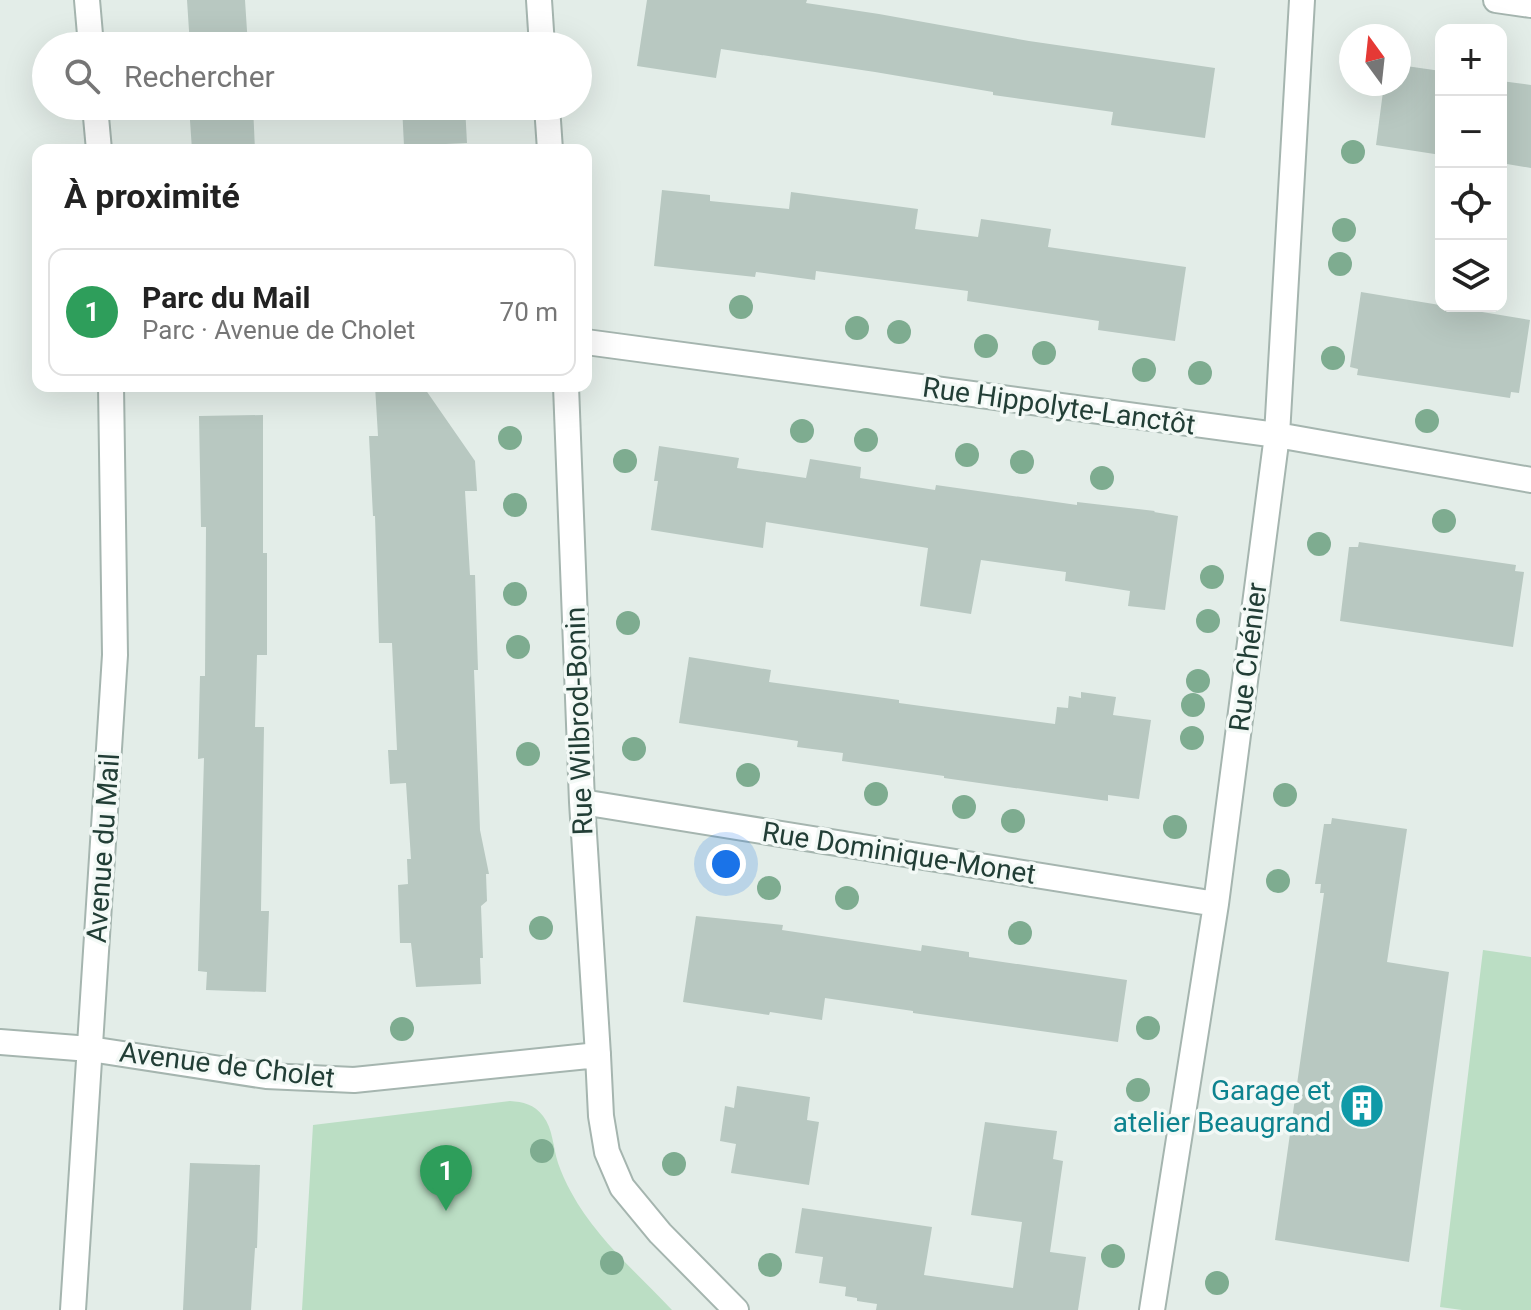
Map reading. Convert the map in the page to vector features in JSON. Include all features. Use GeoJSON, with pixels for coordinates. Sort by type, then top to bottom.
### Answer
{"type":"FeatureCollection","features":[{"type":"Feature","properties":{"kind":"street"},"geometry":{"type":"LineString","coordinates":[[87,0],[90,32]]}},
{"type":"Feature","properties":{"kind":"street"},"geometry":{"type":"LineString","coordinates":[[539,0],[541,32]]}},
{"type":"Feature","properties":{"kind":"street","name":"Rue Chénier"},"geometry":{"type":"LineString","coordinates":[[1152,1310],[1216,904],[1277,435],[1302,0]]}},
{"type":"Feature","properties":{"kind":"street"},"geometry":{"type":"LineString","coordinates":[[1496,0],[1531,5]]}},
{"type":"Feature","properties":{"kind":"street"},"geometry":{"type":"LineString","coordinates":[[96,120],[98,144]]}},
{"type":"Feature","properties":{"kind":"street"},"geometry":{"type":"LineString","coordinates":[[548,120],[550,144]]}},
{"type":"Feature","properties":{"kind":"street","name":"Rue Hippolyte-Lanctôt"},"geometry":{"type":"LineString","coordinates":[[592,343],[1277,435],[1531,480]]}},
{"type":"Feature","properties":{"kind":"street","name":"Avenue du Mail"},"geometry":{"type":"LineString","coordinates":[[73,1310],[115,655],[111,392]]}},
{"type":"Feature","properties":{"kind":"street","name":"Rue Wilbrod-Bonin"},"geometry":{"type":"LineString","coordinates":[[566,392],[582,802],[601,1116],[607,1152],[622,1187],[660,1233],[736,1310]]}},
{"type":"Feature","properties":{"kind":"street","name":"Rue Dominique-Monet"},"geometry":{"type":"LineString","coordinates":[[582,802],[1216,904]]}},
{"type":"Feature","properties":{"kind":"street","name":"Avenue de Cholet"},"geometry":{"type":"LineString","coordinates":[[0,1042],[90,1049],[266,1076],[354,1080],[598,1055]]}},
{"type":"Feature","properties":{"kind":"green space"},"geometry":{"type":"Polygon","coordinates":[[[1483,950],[1531,957],[1531,1310],[1440,1307],[1483,950]]]}},
{"type":"Feature","properties":{"kind":"green space"},"geometry":{"type":"Polygon","coordinates":[[[510,1101],[528,1104],[543,1116],[551,1132],[561,1170],[581,1208],[617,1254],[672,1310],[302,1310],[313,1125],[510,1101]]]}},
{"type":"Feature","properties":{"kind":"building"},"geometry":{"type":"Polygon","coordinates":[[[187,0],[245,0],[247,32],[189,32],[187,0]]]}},
{"type":"Feature","properties":{"kind":"building"},"geometry":{"type":"Polygon","coordinates":[[[647,0],[807,0],[806,3],[1029,41],[1215,68],[1205,138],[1111,125],[1113,112],[721,49],[716,78],[637,66],[647,0]]]}},
{"type":"Feature","properties":{"kind":"building"},"geometry":{"type":"Polygon","coordinates":[[[1411,67],[1435,70],[1435,154],[1376,145],[1382,96],[1411,96],[1411,67]]]}},
{"type":"Feature","properties":{"kind":"building"},"geometry":{"type":"Polygon","coordinates":[[[1507,82],[1531,85],[1531,168],[1507,164],[1507,82]]]}},
{"type":"Feature","properties":{"kind":"building"},"geometry":{"type":"Polygon","coordinates":[[[190,120],[254,120],[255,144],[192,144],[190,120]]]}},
{"type":"Feature","properties":{"kind":"building"},"geometry":{"type":"Polygon","coordinates":[[[403,120],[466,120],[467,143],[404,144],[403,120]]]}},
{"type":"Feature","properties":{"kind":"building"},"geometry":{"type":"Polygon","coordinates":[[[662,190],[710,195],[710,201],[789,209],[791,192],[918,209],[915,229],[978,237],[981,219],[1051,229],[1048,247],[1186,267],[1175,341],[1098,330],[1099,321],[967,301],[968,291],[816,271],[815,280],[756,272],[755,277],[654,266],[662,190]]]}},
{"type":"Feature","properties":{"kind":"building"},"geometry":{"type":"Polygon","coordinates":[[[1361,292],[1435,304],[1435,312],[1482,312],[1530,320],[1519,393],[1511,392],[1510,398],[1357,375],[1358,369],[1350,367],[1361,292]]]}},
{"type":"Feature","properties":{"kind":"building"},"geometry":{"type":"Polygon","coordinates":[[[375,392],[427,392],[475,461],[477,491],[465,491],[470,575],[475,575],[478,670],[474,670],[480,830],[489,874],[486,874],[487,901],[481,906],[481,984],[416,987],[411,943],[400,943],[398,885],[408,884],[407,859],[411,859],[406,783],[390,784],[388,750],[397,750],[392,643],[379,643],[369,436],[378,436],[375,392]]]}},
{"type":"Feature","properties":{"kind":"building"},"geometry":{"type":"Polygon","coordinates":[[[263,415],[267,655],[257,655],[255,727],[264,727],[261,911],[269,911],[266,992],[206,990],[207,972],[198,971],[204,758],[198,759],[200,676],[205,676],[206,527],[201,527],[199,416],[263,415]]]}},
{"type":"Feature","properties":{"kind":"building"},"geometry":{"type":"Polygon","coordinates":[[[659,446],[739,458],[737,468],[806,478],[810,459],[861,467],[860,478],[935,490],[936,485],[1178,516],[1165,610],[1128,606],[1130,591],[1065,581],[1066,572],[981,560],[971,614],[920,606],[928,548],[766,522],[763,548],[651,530],[659,446]]]}},
{"type":"Feature","properties":{"kind":"building"},"geometry":{"type":"Polygon","coordinates":[[[1359,542],[1516,565],[1515,571],[1524,572],[1513,647],[1340,621],[1349,547],[1358,547],[1359,542]]]}},
{"type":"Feature","properties":{"kind":"building"},"geometry":{"type":"Polygon","coordinates":[[[689,657],[771,670],[769,682],[1055,724],[1057,707],[1068,708],[1069,696],[1081,698],[1081,692],[1116,697],[1113,715],[1151,720],[1139,799],[1108,795],[1108,801],[944,778],[842,761],[843,753],[797,747],[798,741],[679,723],[689,657]]]}},
{"type":"Feature","properties":{"kind":"building","name":"Garage et atelier Beaugrand"},"geometry":{"type":"Polygon","coordinates":[[[1332,818],[1407,829],[1387,962],[1449,972],[1409,1262],[1275,1240],[1324,893],[1320,893],[1321,884],[1315,884],[1324,824],[1331,824],[1332,818]]]}},
{"type":"Feature","properties":{"kind":"building"},"geometry":{"type":"Polygon","coordinates":[[[696,916],[783,925],[782,930],[921,951],[922,945],[969,952],[969,957],[1127,980],[1118,1042],[825,998],[822,1020],[683,1002],[696,916]]]}},
{"type":"Feature","properties":{"kind":"building"},"geometry":{"type":"Polygon","coordinates":[[[737,1086],[810,1097],[807,1120],[819,1122],[809,1185],[731,1173],[736,1144],[720,1141],[725,1106],[734,1108],[737,1086]]]}},
{"type":"Feature","properties":{"kind":"building"},"geometry":{"type":"Polygon","coordinates":[[[985,1122],[1057,1131],[1053,1159],[1063,1161],[1050,1252],[1086,1257],[1078,1310],[876,1310],[877,1304],[845,1296],[846,1287],[819,1283],[823,1257],[795,1253],[802,1208],[932,1227],[924,1275],[1013,1288],[1022,1222],[971,1215],[985,1122]]]}},
{"type":"Feature","properties":{"kind":"building"},"geometry":{"type":"Polygon","coordinates":[[[190,1163],[260,1165],[251,1310],[183,1310],[190,1163]]]}},
{"type":"Feature","properties":{"kind":"place","name":"Garage et atelier Beaugrand"},"geometry":{"type":"Point","coordinates":[1362,1106]}},
{"type":"Feature","properties":{"kind":"place","name":"Parc du Mail"},"geometry":{"type":"Point","coordinates":[446,1211]}}]}
